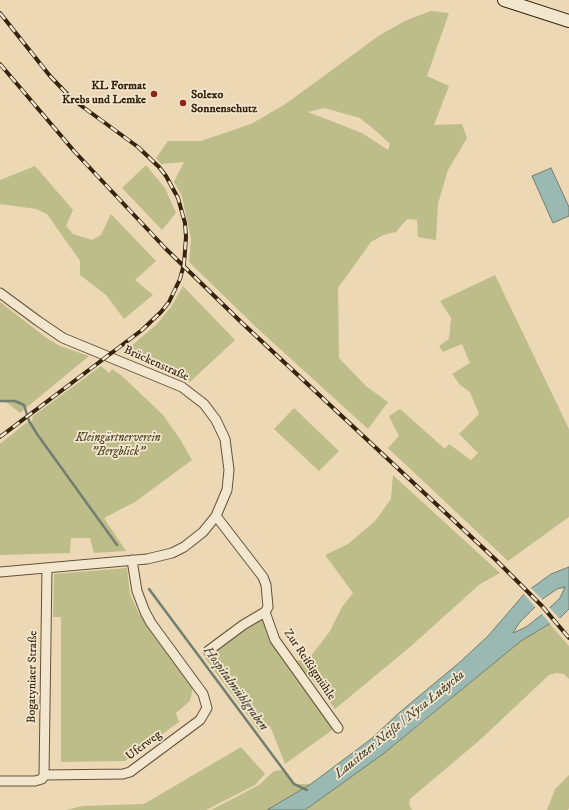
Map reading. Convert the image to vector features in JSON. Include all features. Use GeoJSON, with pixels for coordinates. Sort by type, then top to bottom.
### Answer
{"type":"FeatureCollection","features":[{"type":"Feature","properties":{"kind":"main road"},"geometry":{"type":"LineString","coordinates":[[504,0],[569,21]]}},
{"type":"Feature","properties":{"kind":"street","name":"Brückenstraße"},"geometry":{"type":"LineString","coordinates":[[0,293],[63,338],[182,387],[204,404],[221,429],[229,459],[227,490],[216,516],[202,532],[184,547],[159,556],[132,560],[0,572]]}},
{"type":"Feature","properties":{"kind":"street","name":"Zur Reißigmühle"},"geometry":{"type":"LineString","coordinates":[[216,516],[262,577],[266,585],[268,607],[265,612],[275,640],[338,728]]}},
{"type":"Feature","properties":{"kind":"street","name":"Uferweg"},"geometry":{"type":"LineString","coordinates":[[44,774],[123,774],[130,772],[200,720],[207,708],[203,694],[148,617],[138,592],[132,560]]}},
{"type":"Feature","properties":{"kind":"street","name":"Bogatyniaer Straße"},"geometry":{"type":"LineString","coordinates":[[44,774],[47,568]]}},
{"type":"Feature","properties":{"kind":"street"},"geometry":{"type":"LineString","coordinates":[[208,650],[243,625],[265,612]]}},
{"type":"Feature","properties":{"kind":"street"},"geometry":{"type":"LineString","coordinates":[[0,781],[35,781],[42,779],[44,774]]}},
{"type":"Feature","properties":{"kind":"green space"},"geometry":{"type":"Polygon","coordinates":[[[431,11],[449,13],[427,76],[449,86],[434,125],[462,124],[467,138],[448,170],[438,204],[436,240],[418,237],[417,220],[407,219],[396,232],[383,235],[371,242],[338,288],[339,358],[367,387],[388,402],[368,429],[258,329],[189,262],[191,239],[182,196],[174,182],[184,162],[161,164],[156,158],[168,141],[201,141],[251,124],[284,105],[380,35],[407,20],[431,11]],[[324,108],[308,112],[362,133],[388,150],[390,144],[360,118],[324,108]]]}},
{"type":"Feature","properties":{"kind":"green space"},"geometry":{"type":"Polygon","coordinates":[[[146,165],[165,188],[176,213],[162,230],[122,188],[146,165]]]}},
{"type":"Feature","properties":{"kind":"green space"},"geometry":{"type":"Polygon","coordinates":[[[35,166],[73,210],[66,226],[73,234],[92,240],[101,235],[111,214],[156,261],[135,280],[153,295],[124,319],[106,295],[80,275],[80,261],[47,214],[36,209],[0,204],[0,180],[35,166]]]}},
{"type":"Feature","properties":{"kind":"green space"},"geometry":{"type":"Polygon","coordinates":[[[495,275],[569,429],[569,517],[508,561],[388,448],[399,436],[389,416],[400,409],[445,449],[449,444],[471,460],[478,453],[459,434],[479,414],[470,392],[460,385],[452,374],[470,363],[462,344],[443,352],[439,346],[449,339],[451,318],[440,301],[495,275]]]}},
{"type":"Feature","properties":{"kind":"green space"},"geometry":{"type":"Polygon","coordinates":[[[183,286],[235,340],[190,382],[164,369],[123,353],[157,324],[171,307],[183,286]]]}},
{"type":"Feature","properties":{"kind":"green space"},"geometry":{"type":"Polygon","coordinates":[[[0,302],[48,339],[60,346],[89,356],[20,413],[6,402],[0,402],[0,302]]]}},
{"type":"Feature","properties":{"kind":"green space","name":"Kleingärtnerverein \"Bergblick\""},"geometry":{"type":"Polygon","coordinates":[[[101,366],[109,373],[112,369],[121,375],[163,415],[180,439],[192,460],[135,502],[104,518],[126,551],[94,553],[90,538],[71,538],[70,553],[0,555],[0,444],[26,423],[32,421],[33,416],[101,366]]]}},
{"type":"Feature","properties":{"kind":"green space"},"geometry":{"type":"Polygon","coordinates":[[[294,408],[339,451],[319,471],[274,429],[294,408]]]}},
{"type":"Feature","properties":{"kind":"green space"},"geometry":{"type":"Polygon","coordinates":[[[393,475],[500,573],[480,584],[410,647],[335,709],[309,675],[302,674],[292,661],[304,660],[311,656],[330,631],[342,607],[353,593],[325,555],[348,544],[375,521],[391,499],[393,475]]]}},
{"type":"Feature","properties":{"kind":"green space"},"geometry":{"type":"Polygon","coordinates":[[[127,568],[130,594],[139,614],[193,687],[190,701],[176,713],[179,722],[125,761],[61,762],[61,617],[53,617],[54,574],[127,568]]]}},
{"type":"Feature","properties":{"kind":"green space"},"geometry":{"type":"Polygon","coordinates":[[[263,616],[271,641],[311,699],[335,728],[285,764],[270,726],[260,732],[205,658],[263,616]]]}},
{"type":"Feature","properties":{"kind":"green space"},"geometry":{"type":"Polygon","coordinates":[[[550,624],[569,646],[569,679],[564,674],[557,673],[549,675],[481,739],[410,799],[409,804],[412,810],[305,810],[413,730],[521,641],[550,624]]]}},
{"type":"Feature","properties":{"kind":"green space"},"geometry":{"type":"Polygon","coordinates":[[[241,747],[265,774],[255,785],[206,810],[66,810],[83,806],[144,804],[241,747]]]}},
{"type":"Feature","properties":{"kind":"green space"},"geometry":{"type":"Polygon","coordinates":[[[283,770],[294,784],[311,784],[267,810],[211,810],[259,785],[274,771],[283,770]]]}},
{"type":"Feature","properties":{"kind":"green space"},"geometry":{"type":"Polygon","coordinates":[[[569,775],[568,810],[547,810],[555,789],[569,775]]]}},
{"type":"Feature","properties":{"kind":"water"},"geometry":{"type":"Polygon","coordinates":[[[551,168],[569,207],[569,216],[553,223],[532,176],[551,168]]]}},
{"type":"Feature","properties":{"kind":"water","name":"Lausitzer Neiße / Nysa Łużycka"},"geometry":{"type":"Polygon","coordinates":[[[569,567],[569,609],[561,617],[521,641],[383,754],[305,810],[267,810],[311,784],[371,739],[488,636],[526,592],[551,574],[569,567]],[[565,587],[557,589],[544,598],[519,623],[513,633],[526,627],[560,598],[565,587]]]}},
{"type":"Feature","properties":{"kind":"pier"},"geometry":{"type":"Polygon","coordinates":[[[530,587],[544,601],[536,608],[523,593],[530,587]]]}},
{"type":"Feature","properties":{"kind":"pier"},"geometry":{"type":"Polygon","coordinates":[[[548,606],[561,620],[552,626],[541,613],[548,606]]]}},
{"type":"Feature","properties":{"kind":"waterway","name":"Hospitalmühlgraben"},"geometry":{"type":"LineString","coordinates":[[0,401],[15,401],[24,405],[29,421],[37,434],[117,545]]}},
{"type":"Feature","properties":{"kind":"waterway","name":"Hospitalmühlgraben"},"geometry":{"type":"LineString","coordinates":[[149,589],[294,784],[307,790]]}},
{"type":"Feature","properties":{"kind":"railway"},"geometry":{"type":"LineString","coordinates":[[0,13],[50,76],[72,99],[138,147],[159,167],[166,176],[178,198],[185,223],[186,237],[184,264],[180,279],[169,302],[161,312],[142,330],[0,437]]}},
{"type":"Feature","properties":{"kind":"railway"},"geometry":{"type":"LineString","coordinates":[[0,64],[74,151],[165,248],[241,322],[495,559],[542,606],[569,638]]}},
{"type":"Feature","properties":{"kind":"place","name":"KL Format Krebs und Lemke"},"geometry":{"type":"Point","coordinates":[154,94]}},
{"type":"Feature","properties":{"kind":"place","name":"Solexo Sonnenschutz"},"geometry":{"type":"Point","coordinates":[183,103]}}]}
